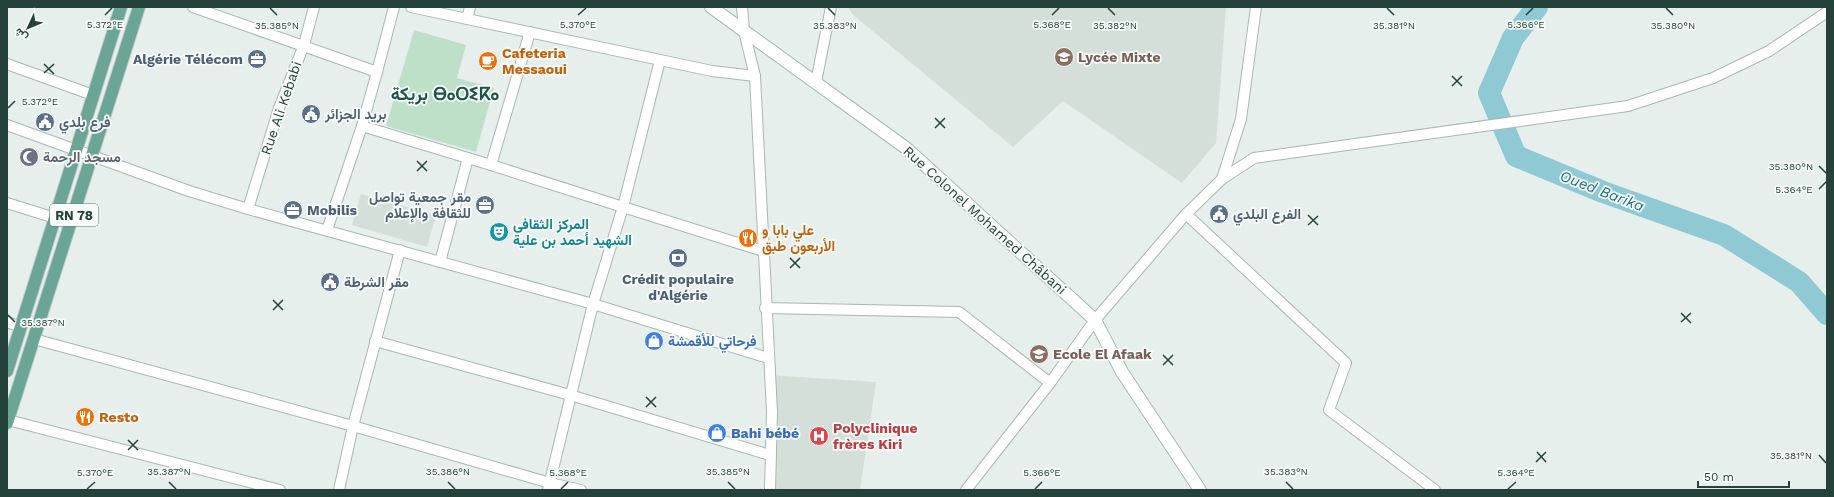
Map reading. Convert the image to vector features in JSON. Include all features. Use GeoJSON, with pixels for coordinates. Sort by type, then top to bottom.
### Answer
{"type":"FeatureCollection","features":[{"type":"Feature","properties":{"kind":"main road"},"geometry":{"type":"LineString","coordinates":[[7,371],[121,7]]}},
{"type":"Feature","properties":{"kind":"main road","name":"RN 78"},"geometry":{"type":"LineString","coordinates":[[7,421],[93,156],[139,7]]}},
{"type":"Feature","properties":{"kind":"main road","name":"Rue Colonel Mohamed Châbani"},"geometry":{"type":"LineString","coordinates":[[711,7],[906,148],[1095,320],[1122,372],[1200,490]]}},
{"type":"Feature","properties":{"kind":"street"},"geometry":{"type":"LineString","coordinates":[[193,7],[378,72]]}},
{"type":"Feature","properties":{"kind":"street","name":"Rue Ali Kebabi"},"geometry":{"type":"LineString","coordinates":[[248,209],[279,108],[304,45],[314,7]]}},
{"type":"Feature","properties":{"kind":"street"},"geometry":{"type":"LineString","coordinates":[[327,230],[362,126],[378,72],[394,7]]}},
{"type":"Feature","properties":{"kind":"street"},"geometry":{"type":"LineString","coordinates":[[412,7],[712,71],[755,76]]}},
{"type":"Feature","properties":{"kind":"street"},"geometry":{"type":"LineString","coordinates":[[467,19],[470,7]]}},
{"type":"Feature","properties":{"kind":"street"},"geometry":{"type":"LineString","coordinates":[[742,7],[744,30],[755,76],[762,251],[772,412],[770,490]]}},
{"type":"Feature","properties":{"kind":"street"},"geometry":{"type":"LineString","coordinates":[[816,82],[831,7]]}},
{"type":"Feature","properties":{"kind":"street"},"geometry":{"type":"LineString","coordinates":[[1222,179],[1241,118],[1256,7]]}},
{"type":"Feature","properties":{"kind":"street"},"geometry":{"type":"LineString","coordinates":[[966,490],[1050,383],[1095,320],[1186,214],[1222,179],[1254,158],[1419,137],[1628,106],[1714,78],[1769,51],[1827,12]]}},
{"type":"Feature","properties":{"kind":"street"},"geometry":{"type":"LineString","coordinates":[[491,165],[530,32]]}},
{"type":"Feature","properties":{"kind":"street"},"geometry":{"type":"LineString","coordinates":[[549,487],[593,304],[623,207],[660,60]]}},
{"type":"Feature","properties":{"kind":"street"},"geometry":{"type":"LineString","coordinates":[[7,64],[93,95]]}},
{"type":"Feature","properties":{"kind":"street"},"geometry":{"type":"LineString","coordinates":[[7,125],[189,191],[248,209],[593,304],[768,358]]}},
{"type":"Feature","properties":{"kind":"street"},"geometry":{"type":"LineString","coordinates":[[362,126],[491,165],[762,251]]}},
{"type":"Feature","properties":{"kind":"street"},"geometry":{"type":"LineString","coordinates":[[440,262],[468,158]]}},
{"type":"Feature","properties":{"kind":"street"},"geometry":{"type":"LineString","coordinates":[[7,203],[55,218]]}},
{"type":"Feature","properties":{"kind":"street"},"geometry":{"type":"LineString","coordinates":[[1186,214],[1346,363],[1329,410],[1435,490]]}},
{"type":"Feature","properties":{"kind":"street"},"geometry":{"type":"LineString","coordinates":[[339,490],[353,426],[400,250]]}},
{"type":"Feature","properties":{"kind":"street"},"geometry":{"type":"LineString","coordinates":[[766,308],[959,312],[1050,383]]}},
{"type":"Feature","properties":{"kind":"street"},"geometry":{"type":"LineString","coordinates":[[7,322],[21,327]]}},
{"type":"Feature","properties":{"kind":"street"},"geometry":{"type":"LineString","coordinates":[[34,339],[353,426],[549,487],[581,490]]}},
{"type":"Feature","properties":{"kind":"street"},"geometry":{"type":"LineString","coordinates":[[375,341],[570,395],[770,455]]}},
{"type":"Feature","properties":{"kind":"street"},"geometry":{"type":"LineString","coordinates":[[7,421],[280,490]]}},
{"type":"Feature","properties":{"kind":"shaded area","name":"Lycée Mixte"},"geometry":{"type":"Polygon","coordinates":[[[848,7],[1226,7],[1216,143],[1182,183],[1063,101],[1013,147],[852,14],[848,7]]]}},
{"type":"Feature","properties":{"kind":"shaded area"},"geometry":{"type":"Polygon","coordinates":[[[361,194],[436,215],[427,247],[352,225],[361,194]]]}},
{"type":"Feature","properties":{"kind":"shaded area","name":"Polyclinique frères Kiri"},"geometry":{"type":"Polygon","coordinates":[[[768,375],[876,382],[860,490],[773,489],[768,375]]]}},
{"type":"Feature","properties":{"kind":"green space"},"geometry":{"type":"Polygon","coordinates":[[[414,30],[466,45],[457,78],[494,88],[476,152],[386,126],[414,30]]]}},
{"type":"Feature","properties":{"kind":"waterway","name":"Oued Barika"},"geometry":{"type":"LineString","coordinates":[[1537,7],[1513,38],[1489,93],[1516,156],[1603,192],[1724,235],[1799,282],[1827,314]]}},
{"type":"Feature","properties":{"kind":"place","name":"Lycée Mixte"},"geometry":{"type":"Point","coordinates":[1064,57]}},
{"type":"Feature","properties":{"kind":"place","name":"Algérie Télécom"},"geometry":{"type":"Point","coordinates":[257,59]}},
{"type":"Feature","properties":{"kind":"place","name":"Cafeteria Messaoui"},"geometry":{"type":"Point","coordinates":[488,61]}},
{"type":"Feature","properties":{"kind":"place","name":"بريد الجزائر"},"geometry":{"type":"Point","coordinates":[311,114]}},
{"type":"Feature","properties":{"kind":"place","name":"فرع بلدي"},"geometry":{"type":"Point","coordinates":[45,122]}},
{"type":"Feature","properties":{"kind":"place","name":"مسجد الرحمة"},"geometry":{"type":"Point","coordinates":[29,157]}},
{"type":"Feature","properties":{"kind":"place","name":"مقر جمعية تواصل للثقافة والإعلام"},"geometry":{"type":"Point","coordinates":[485,205]}},
{"type":"Feature","properties":{"kind":"place","name":"Mobilis"},"geometry":{"type":"Point","coordinates":[293,210]}},
{"type":"Feature","properties":{"kind":"place","name":"الفرع البلدي"},"geometry":{"type":"Point","coordinates":[1219,214]}},
{"type":"Feature","properties":{"kind":"place","name":"المركز الثقافي الشهيد أحمد بن علية"},"geometry":{"type":"Point","coordinates":[499,232]}},
{"type":"Feature","properties":{"kind":"place","name":"علي بابا و الأربعون طبق"},"geometry":{"type":"Point","coordinates":[748,238]}},
{"type":"Feature","properties":{"kind":"place","name":"Crédit populaire d'Algérie"},"geometry":{"type":"Point","coordinates":[678,258]}},
{"type":"Feature","properties":{"kind":"place","name":"مقر الشرطة"},"geometry":{"type":"Point","coordinates":[330,282]}},
{"type":"Feature","properties":{"kind":"place","name":"فرحاتي للأقمشة"},"geometry":{"type":"Point","coordinates":[654,341]}},
{"type":"Feature","properties":{"kind":"place","name":"Ecole El Afaak"},"geometry":{"type":"Point","coordinates":[1039,354]}},
{"type":"Feature","properties":{"kind":"place","name":"Resto"},"geometry":{"type":"Point","coordinates":[85,417]}},
{"type":"Feature","properties":{"kind":"place","name":"Bahi bébé"},"geometry":{"type":"Point","coordinates":[717,433]}},
{"type":"Feature","properties":{"kind":"place","name":"Polyclinique frères Kiri"},"geometry":{"type":"Point","coordinates":[819,436]}},
{"type":"Feature","properties":{"kind":"district","name":"بريكة ⴱⴰⵔⵉⴽⴰ"},"geometry":{"type":"Point","coordinates":[445,93]}}]}
